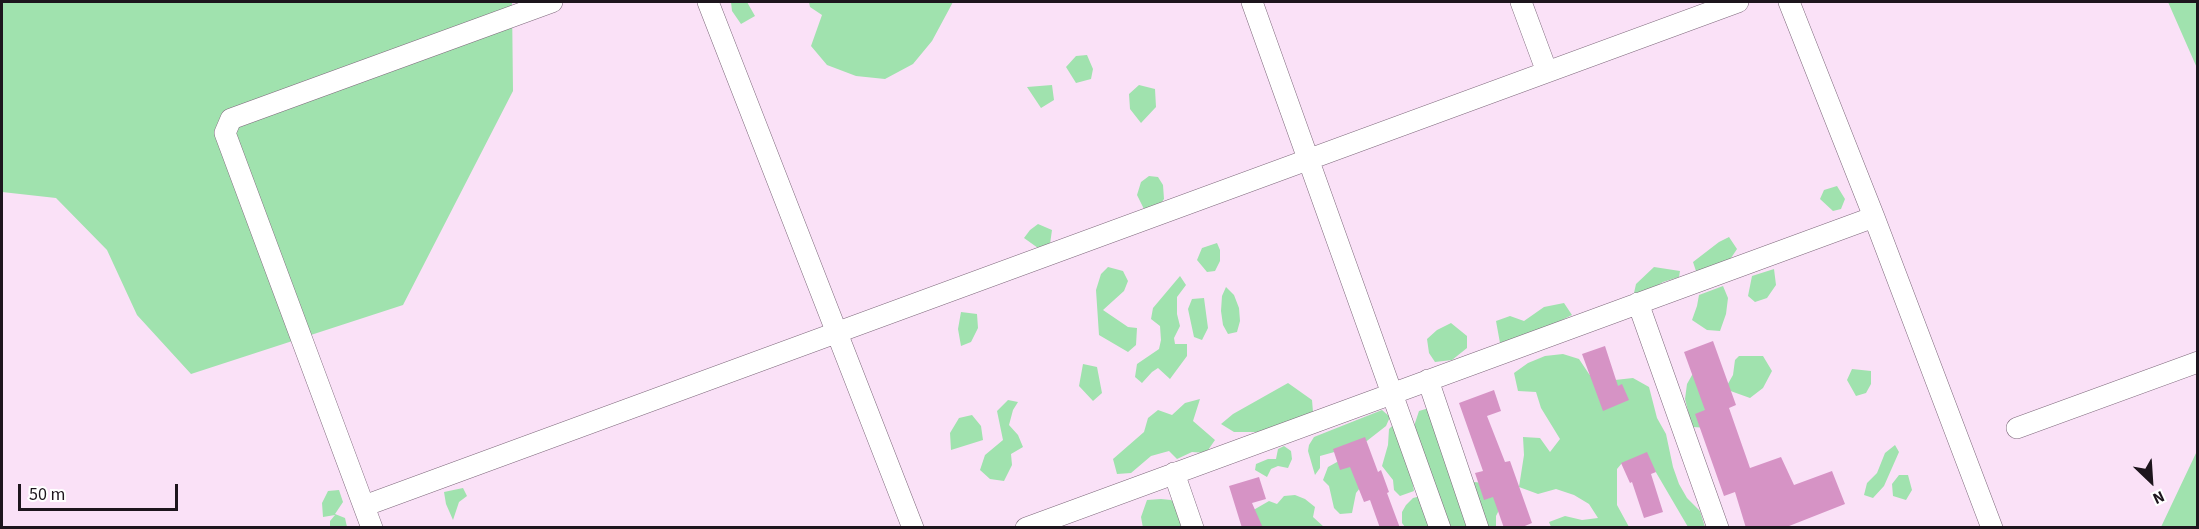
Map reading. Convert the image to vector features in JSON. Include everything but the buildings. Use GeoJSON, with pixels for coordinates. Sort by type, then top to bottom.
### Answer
{"type":"FeatureCollection","features":[{"type":"Feature","properties":{"kind":"street"},"geometry":{"type":"LineString","coordinates":[[372,528],[225,133],[231,119],[552,2]]}},
{"type":"Feature","properties":{"kind":"street"},"geometry":{"type":"LineString","coordinates":[[708,2],[914,528]]}},
{"type":"Feature","properties":{"kind":"street"},"geometry":{"type":"LineString","coordinates":[[1252,2],[1440,528]]}},
{"type":"Feature","properties":{"kind":"street"},"geometry":{"type":"LineString","coordinates":[[1521,2],[1547,72]]}},
{"type":"Feature","properties":{"kind":"street"},"geometry":{"type":"LineString","coordinates":[[1533,33],[1537,2]]}},
{"type":"Feature","properties":{"kind":"street"},"geometry":{"type":"LineString","coordinates":[[364,506],[1738,2]]}},
{"type":"Feature","properties":{"kind":"street"},"geometry":{"type":"LineString","coordinates":[[1789,2],[1874,217],[1992,528]]}},
{"type":"Feature","properties":{"kind":"street"},"geometry":{"type":"LineString","coordinates":[[1026,528],[1874,217]]}},
{"type":"Feature","properties":{"kind":"street"},"geometry":{"type":"LineString","coordinates":[[1638,303],[1718,528]]}},
{"type":"Feature","properties":{"kind":"street"},"geometry":{"type":"LineString","coordinates":[[2017,428],[2198,362]]}},
{"type":"Feature","properties":{"kind":"street"},"geometry":{"type":"LineString","coordinates":[[1428,380],[1478,528]]}},
{"type":"Feature","properties":{"kind":"street"},"geometry":{"type":"LineString","coordinates":[[1174,473],[1193,528]]}},
{"type":"Feature","properties":{"kind":"green space"},"geometry":{"type":"Polygon","coordinates":[[[2,2],[512,2],[513,91],[403,305],[191,374],[137,315],[107,250],[56,198],[2,192],[2,2]]]}},
{"type":"Feature","properties":{"kind":"green space"},"geometry":{"type":"Polygon","coordinates":[[[731,2],[747,2],[755,16],[741,24],[732,11],[731,2]]]}},
{"type":"Feature","properties":{"kind":"green space"},"geometry":{"type":"Polygon","coordinates":[[[809,2],[953,2],[932,41],[913,64],[885,79],[856,76],[827,65],[811,46],[822,15],[810,7],[809,2]]]}},
{"type":"Feature","properties":{"kind":"green space"},"geometry":{"type":"Polygon","coordinates":[[[2168,2],[2197,2],[2197,68],[2168,2]]]}},
{"type":"Feature","properties":{"kind":"green space"},"geometry":{"type":"Polygon","coordinates":[[[1087,55],[1093,69],[1091,79],[1076,83],[1066,67],[1076,56],[1087,55]]]}},
{"type":"Feature","properties":{"kind":"green space"},"geometry":{"type":"Polygon","coordinates":[[[1052,85],[1054,100],[1041,108],[1027,87],[1052,85]]]}},
{"type":"Feature","properties":{"kind":"green space"},"geometry":{"type":"Polygon","coordinates":[[[1139,85],[1155,89],[1156,107],[1141,123],[1130,109],[1129,94],[1139,85]]]}},
{"type":"Feature","properties":{"kind":"green space"},"geometry":{"type":"Polygon","coordinates":[[[1149,176],[1158,177],[1163,185],[1164,199],[1155,211],[1144,209],[1137,195],[1141,182],[1149,176]]]}},
{"type":"Feature","properties":{"kind":"green space"},"geometry":{"type":"Polygon","coordinates":[[[1837,186],[1845,199],[1841,209],[1833,211],[1820,199],[1824,190],[1837,186]]]}},
{"type":"Feature","properties":{"kind":"green space"},"geometry":{"type":"Polygon","coordinates":[[[1038,224],[1052,230],[1050,244],[1038,248],[1024,238],[1038,224]]]}},
{"type":"Feature","properties":{"kind":"green space"},"geometry":{"type":"Polygon","coordinates":[[[1729,237],[1737,249],[1727,264],[1696,271],[1693,262],[1729,237]]]}},
{"type":"Feature","properties":{"kind":"green space"},"geometry":{"type":"Polygon","coordinates":[[[1217,243],[1220,250],[1220,261],[1215,271],[1207,272],[1197,260],[1202,248],[1217,243]]]}},
{"type":"Feature","properties":{"kind":"green space"},"geometry":{"type":"Polygon","coordinates":[[[1108,267],[1123,271],[1128,281],[1124,291],[1103,310],[1128,327],[1137,328],[1136,345],[1128,352],[1099,335],[1096,290],[1101,274],[1108,267]]]}},
{"type":"Feature","properties":{"kind":"green space"},"geometry":{"type":"Polygon","coordinates":[[[1654,267],[1680,271],[1679,277],[1663,282],[1645,293],[1634,293],[1636,284],[1654,267]]]}},
{"type":"Feature","properties":{"kind":"green space"},"geometry":{"type":"Polygon","coordinates":[[[1774,269],[1776,285],[1767,298],[1755,302],[1748,296],[1752,276],[1774,269]]]}},
{"type":"Feature","properties":{"kind":"green space"},"geometry":{"type":"Polygon","coordinates":[[[1180,276],[1186,285],[1177,297],[1180,326],[1174,338],[1175,344],[1187,344],[1187,356],[1170,379],[1158,368],[1142,383],[1135,377],[1137,364],[1159,349],[1161,340],[1160,326],[1151,319],[1153,308],[1180,276]]]}},
{"type":"Feature","properties":{"kind":"green space"},"geometry":{"type":"Polygon","coordinates":[[[1723,286],[1728,298],[1726,314],[1720,331],[1707,330],[1692,320],[1699,295],[1723,286]]]}},
{"type":"Feature","properties":{"kind":"green space"},"geometry":{"type":"Polygon","coordinates":[[[1226,287],[1234,295],[1239,308],[1240,321],[1237,332],[1228,334],[1223,325],[1221,311],[1222,296],[1226,287]]]}},
{"type":"Feature","properties":{"kind":"green space"},"geometry":{"type":"Polygon","coordinates":[[[1204,298],[1208,328],[1202,340],[1194,337],[1188,309],[1192,299],[1204,298]]]}},
{"type":"Feature","properties":{"kind":"green space"},"geometry":{"type":"Polygon","coordinates":[[[1564,303],[1572,315],[1550,326],[1500,343],[1496,321],[1510,316],[1524,321],[1544,307],[1564,303]]]}},
{"type":"Feature","properties":{"kind":"green space"},"geometry":{"type":"Polygon","coordinates":[[[961,312],[977,314],[978,328],[971,342],[961,346],[958,329],[961,312]]]}},
{"type":"Feature","properties":{"kind":"green space"},"geometry":{"type":"Polygon","coordinates":[[[1451,323],[1467,336],[1467,348],[1452,360],[1435,362],[1429,353],[1427,339],[1437,330],[1451,323]]]}},
{"type":"Feature","properties":{"kind":"green space"},"geometry":{"type":"Polygon","coordinates":[[[1563,354],[1579,359],[1597,382],[1633,378],[1649,387],[1657,418],[1666,434],[1679,484],[1687,498],[1700,511],[1705,527],[1688,527],[1654,469],[1622,463],[1617,469],[1617,505],[1629,527],[1551,527],[1549,522],[1565,516],[1582,520],[1598,518],[1589,504],[1574,495],[1556,489],[1538,494],[1519,487],[1524,455],[1523,437],[1540,438],[1550,452],[1560,439],[1541,408],[1536,392],[1518,391],[1514,373],[1528,363],[1545,356],[1563,354]]]}},
{"type":"Feature","properties":{"kind":"green space"},"geometry":{"type":"Polygon","coordinates":[[[1739,356],[1763,356],[1772,371],[1763,388],[1750,398],[1725,389],[1733,375],[1735,360],[1739,356]]]}},
{"type":"Feature","properties":{"kind":"green space"},"geometry":{"type":"Polygon","coordinates":[[[1083,364],[1097,367],[1102,393],[1093,401],[1079,386],[1083,364]]]}},
{"type":"Feature","properties":{"kind":"green space"},"geometry":{"type":"Polygon","coordinates":[[[1696,368],[1711,428],[1692,427],[1685,399],[1687,384],[1696,368]]]}},
{"type":"Feature","properties":{"kind":"green space"},"geometry":{"type":"Polygon","coordinates":[[[1852,369],[1871,371],[1871,384],[1866,393],[1856,396],[1847,380],[1852,369]]]}},
{"type":"Feature","properties":{"kind":"green space"},"geometry":{"type":"Polygon","coordinates":[[[1288,383],[1312,400],[1313,412],[1261,432],[1234,432],[1221,424],[1233,414],[1288,383]]]}},
{"type":"Feature","properties":{"kind":"green space"},"geometry":{"type":"Polygon","coordinates":[[[1200,399],[1193,421],[1215,440],[1206,453],[1192,452],[1177,459],[1169,451],[1151,456],[1131,473],[1117,474],[1113,459],[1144,432],[1148,418],[1158,410],[1172,415],[1185,403],[1200,399]]]}},
{"type":"Feature","properties":{"kind":"green space"},"geometry":{"type":"Polygon","coordinates":[[[1008,400],[1018,402],[1009,425],[1018,435],[1023,447],[1011,454],[1012,465],[1004,481],[990,479],[980,470],[985,455],[1003,440],[997,411],[1008,400]]]}},
{"type":"Feature","properties":{"kind":"green space"},"geometry":{"type":"Polygon","coordinates":[[[1429,408],[1451,421],[1460,440],[1452,458],[1470,474],[1474,482],[1484,483],[1502,504],[1496,516],[1496,527],[1405,527],[1402,523],[1402,512],[1406,505],[1413,498],[1421,496],[1412,480],[1414,491],[1400,496],[1394,490],[1393,480],[1382,466],[1388,445],[1389,429],[1396,422],[1415,432],[1419,411],[1429,408]]]}},
{"type":"Feature","properties":{"kind":"green space"},"geometry":{"type":"Polygon","coordinates":[[[1382,410],[1390,417],[1386,426],[1363,444],[1320,456],[1320,468],[1315,475],[1308,451],[1314,437],[1382,410]]]}},
{"type":"Feature","properties":{"kind":"green space"},"geometry":{"type":"Polygon","coordinates":[[[972,415],[981,426],[983,440],[951,450],[950,433],[959,418],[972,415]]]}},
{"type":"Feature","properties":{"kind":"green space"},"geometry":{"type":"Polygon","coordinates":[[[1895,445],[1899,452],[1884,486],[1873,498],[1864,495],[1867,483],[1877,473],[1885,453],[1895,445]]]}},
{"type":"Feature","properties":{"kind":"green space"},"geometry":{"type":"Polygon","coordinates":[[[1284,446],[1291,451],[1292,459],[1288,468],[1278,466],[1271,469],[1267,477],[1255,470],[1256,464],[1268,459],[1276,459],[1278,449],[1284,446]]]}},
{"type":"Feature","properties":{"kind":"green space"},"geometry":{"type":"Polygon","coordinates":[[[2197,451],[2197,527],[2161,527],[2197,451]]]}},
{"type":"Feature","properties":{"kind":"green space"},"geometry":{"type":"Polygon","coordinates":[[[1346,457],[1364,483],[1356,493],[1352,513],[1340,514],[1334,508],[1329,486],[1323,480],[1328,467],[1346,457]]]}},
{"type":"Feature","properties":{"kind":"green space"},"geometry":{"type":"Polygon","coordinates":[[[1899,475],[1908,475],[1912,490],[1906,500],[1893,496],[1892,484],[1899,475]]]}},
{"type":"Feature","properties":{"kind":"green space"},"geometry":{"type":"Polygon","coordinates":[[[463,488],[467,496],[459,502],[453,520],[444,492],[463,488]]]}},
{"type":"Feature","properties":{"kind":"green space"},"geometry":{"type":"Polygon","coordinates":[[[339,490],[343,502],[335,514],[345,518],[347,527],[330,527],[330,521],[335,515],[323,517],[322,503],[328,491],[339,490]]]}},
{"type":"Feature","properties":{"kind":"green space"},"geometry":{"type":"Polygon","coordinates":[[[1295,495],[1315,507],[1313,517],[1324,527],[1259,526],[1250,512],[1269,501],[1277,504],[1284,496],[1295,495]]]}},
{"type":"Feature","properties":{"kind":"green space"},"geometry":{"type":"Polygon","coordinates":[[[1147,500],[1171,500],[1180,507],[1184,519],[1180,527],[1143,528],[1141,517],[1147,500]]]}}]}
